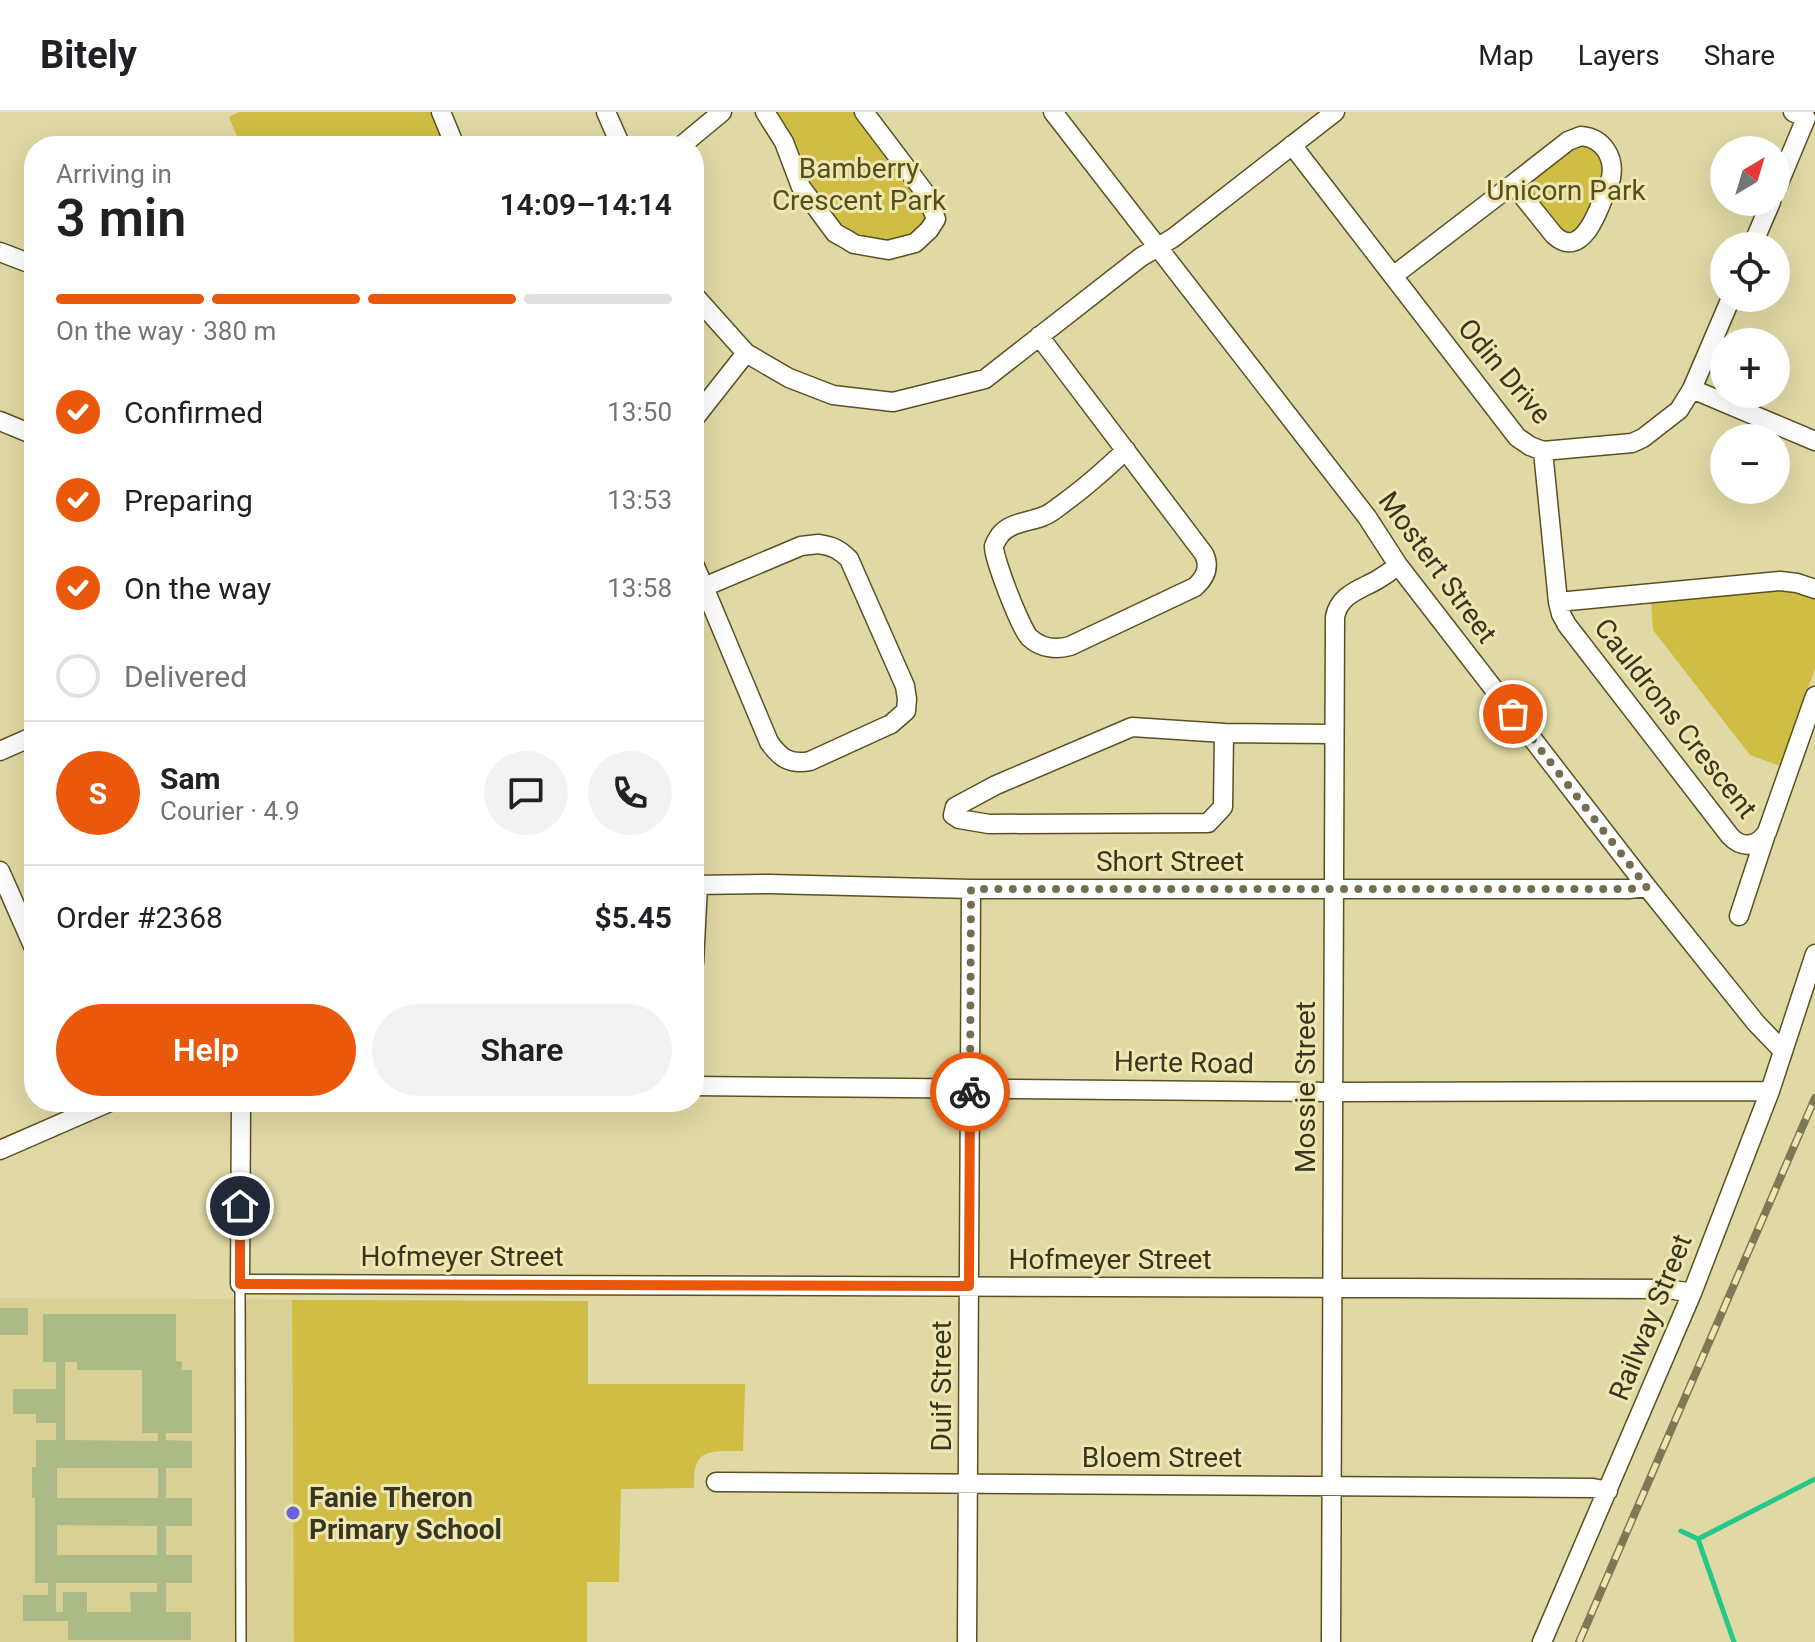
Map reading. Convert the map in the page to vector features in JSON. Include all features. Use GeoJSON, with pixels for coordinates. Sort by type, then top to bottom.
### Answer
{"type":"FeatureCollection","features":[{"type":"Feature","properties":{"kind":"street"},"geometry":{"type":"LineString","coordinates":[[606,112],[617,136]]}},
{"type":"Feature","properties":{"kind":"street"},"geometry":{"type":"LineString","coordinates":[[693,136],[722,112]]}},
{"type":"Feature","properties":{"kind":"street"},"geometry":{"type":"LineString","coordinates":[[765,112],[784,142],[801,187],[835,233],[854,244],[888,250],[915,243],[936,219],[926,194],[864,112]]}},
{"type":"Feature","properties":{"kind":"street","name":"Mostert Street"},"geometry":{"type":"LineString","coordinates":[[1053,112],[1367,517],[1398,565],[1647,887],[1756,1023],[1783,1051]]}},
{"type":"Feature","properties":{"kind":"street"},"geometry":{"type":"LineString","coordinates":[[704,306],[746,353],[789,378],[833,395],[893,402],[985,379],[1335,112]]}},
{"type":"Feature","properties":{"kind":"street"},"geometry":{"type":"LineString","coordinates":[[444,113],[452,136]]}},
{"type":"Feature","properties":{"kind":"street"},"geometry":{"type":"LineString","coordinates":[[1790,155],[1805,117]]}},
{"type":"Feature","properties":{"kind":"street"},"geometry":{"type":"LineString","coordinates":[[1393,276],[1568,141],[1589,136],[1601,144],[1612,163],[1611,178],[1588,231],[1576,242],[1564,242],[1554,235],[1513,184]]}},
{"type":"Feature","properties":{"kind":"street","name":"Odin Drive"},"geometry":{"type":"LineString","coordinates":[[1292,145],[1517,437],[1530,446],[1543,451],[1637,441],[1679,410],[1692,389],[1725,312]]}},
{"type":"Feature","properties":{"kind":"street"},"geometry":{"type":"LineString","coordinates":[[0,252],[24,261]]}},
{"type":"Feature","properties":{"kind":"street"},"geometry":{"type":"LineString","coordinates":[[1039,336],[1126,450],[1204,554],[1207,561],[1205,576],[1195,587],[1070,646],[1044,647],[1030,638],[1022,627],[998,565],[995,543],[1003,531],[1013,525],[1047,515],[1094,480],[1126,450]]}},
{"type":"Feature","properties":{"kind":"street"},"geometry":{"type":"LineString","coordinates":[[704,406],[746,353]]}},
{"type":"Feature","properties":{"kind":"street"},"geometry":{"type":"LineString","coordinates":[[1692,389],[1815,441]]}},
{"type":"Feature","properties":{"kind":"street"},"geometry":{"type":"LineString","coordinates":[[0,421],[24,431]]}},
{"type":"Feature","properties":{"kind":"street","name":"Cauldrons Crescent"},"geometry":{"type":"LineString","coordinates":[[1543,451],[1558,602],[1567,625],[1730,836],[1746,845],[1753,845],[1765,837]]}},
{"type":"Feature","properties":{"kind":"street"},"geometry":{"type":"LineString","coordinates":[[801,546],[833,546],[849,559],[857,575],[905,686],[906,711],[891,724],[810,761],[795,763],[782,758],[769,742],[704,587],[801,546]]}},
{"type":"Feature","properties":{"kind":"street","name":"Mossie Street"},"geometry":{"type":"LineString","coordinates":[[1331,1642],[1336,610],[1347,596],[1398,565]]}},
{"type":"Feature","properties":{"kind":"street","name":"Cauldrons Crescent"},"geometry":{"type":"LineString","coordinates":[[1558,602],[1780,581],[1815,589]]}},
{"type":"Feature","properties":{"kind":"street","name":"Cauldrons Crescent"},"geometry":{"type":"LineString","coordinates":[[1739,916],[1815,696]]}},
{"type":"Feature","properties":{"kind":"street"},"geometry":{"type":"LineString","coordinates":[[1224,733],[1223,807],[1208,823],[989,824],[959,819],[953,815],[955,807],[996,785],[1132,727],[1224,733],[1334,734]]}},
{"type":"Feature","properties":{"kind":"street"},"geometry":{"type":"LineString","coordinates":[[0,751],[24,740]]}},
{"type":"Feature","properties":{"kind":"street"},"geometry":{"type":"LineString","coordinates":[[0,871],[24,925]]}},
{"type":"Feature","properties":{"kind":"street","name":"Short Street"},"geometry":{"type":"LineString","coordinates":[[704,886],[769,884],[971,889],[1647,887]]}},
{"type":"Feature","properties":{"kind":"street","name":"Duif Street"},"geometry":{"type":"LineString","coordinates":[[967,1642],[971,889]]}},
{"type":"Feature","properties":{"kind":"street","name":"Railway Street"},"geometry":{"type":"LineString","coordinates":[[1542,1642],[1692,1293],[1770,1091],[1815,954]]}},
{"type":"Feature","properties":{"kind":"street","name":"Herte Road"},"geometry":{"type":"LineString","coordinates":[[704,1086],[1333,1092],[1770,1091]]}},
{"type":"Feature","properties":{"kind":"street"},"geometry":{"type":"LineString","coordinates":[[0,1150],[85,1112]]}},
{"type":"Feature","properties":{"kind":"street"},"geometry":{"type":"LineString","coordinates":[[240,1284],[241,1112]]}},
{"type":"Feature","properties":{"kind":"street","name":"Hofmeyer Street"},"geometry":{"type":"LineString","coordinates":[[240,1284],[1668,1289],[1692,1293]]}},
{"type":"Feature","properties":{"kind":"street","name":"Bloem Street"},"geometry":{"type":"LineString","coordinates":[[716,1482],[1593,1488],[1608,1491]]}},
{"type":"Feature","properties":{"kind":"lane"},"geometry":{"type":"LineString","coordinates":[[240,1284],[241,1642]]}},
{"type":"Feature","properties":{"kind":"shaded area","name":"Fanie Theron Primary School"},"geometry":{"type":"Polygon","coordinates":[[[0,1298],[588,1301],[587,1642],[0,1642],[0,1298]]]}},
{"type":"Feature","properties":{"kind":"green space"},"geometry":{"type":"Polygon","coordinates":[[[239,112],[434,112],[445,136],[238,136],[229,117],[239,112]]]}},
{"type":"Feature","properties":{"kind":"green space","name":"Bamberry Crescent Park"},"geometry":{"type":"Polygon","coordinates":[[[775,112],[854,112],[928,208],[928,226],[899,242],[860,238],[842,227],[813,192],[775,112]]]}},
{"type":"Feature","properties":{"kind":"green space","name":"Unicorn Park"},"geometry":{"type":"Polygon","coordinates":[[[1581,143],[1600,152],[1605,173],[1583,226],[1564,231],[1539,204],[1532,187],[1548,165],[1581,143]]]}},
{"type":"Feature","properties":{"kind":"green space"},"geometry":{"type":"Polygon","coordinates":[[[1789,589],[1815,598],[1815,669],[1780,766],[1750,755],[1653,630],[1651,601],[1789,589]]]}},
{"type":"Feature","properties":{"kind":"green space"},"geometry":{"type":"Polygon","coordinates":[[[292,1300],[588,1301],[588,1384],[745,1384],[743,1451],[705,1454],[696,1465],[694,1488],[621,1489],[619,1582],[587,1582],[587,1642],[294,1642],[292,1300]]]}},
{"type":"Feature","properties":{"kind":"building"},"geometry":{"type":"Polygon","coordinates":[[[0,1308],[28,1308],[28,1335],[0,1335],[0,1308]]]}},
{"type":"Feature","properties":{"kind":"building"},"geometry":{"type":"Polygon","coordinates":[[[43,1314],[176,1314],[176,1361],[182,1362],[182,1370],[192,1370],[192,1433],[166,1433],[166,1440],[192,1441],[192,1468],[166,1468],[166,1498],[192,1498],[192,1526],[166,1526],[166,1555],[192,1555],[192,1583],[166,1583],[166,1612],[191,1612],[191,1640],[68,1640],[68,1621],[23,1621],[23,1595],[48,1595],[48,1583],[35,1583],[32,1467],[36,1467],[36,1440],[56,1440],[56,1423],[36,1423],[36,1414],[13,1414],[13,1389],[56,1389],[56,1362],[43,1362],[43,1314]],[[65,1362],[65,1440],[158,1441],[158,1433],[142,1433],[142,1370],[77,1370],[77,1362],[65,1362]],[[57,1468],[57,1498],[158,1498],[158,1468],[57,1468]],[[57,1525],[57,1555],[157,1555],[157,1526],[57,1525]],[[56,1583],[56,1612],[63,1612],[63,1592],[87,1592],[87,1612],[131,1612],[130,1592],[157,1592],[157,1583],[56,1583]]]}},
{"type":"Feature","properties":{"kind":"waterway"},"geometry":{"type":"LineString","coordinates":[[1698,1539],[1815,1479]]}},
{"type":"Feature","properties":{"kind":"waterway"},"geometry":{"type":"LineString","coordinates":[[1681,1531],[1698,1539],[1734,1642]]}},
{"type":"Feature","properties":{"kind":"railway"},"geometry":{"type":"LineString","coordinates":[[1579,1642],[1815,1098]]}},
{"type":"Feature","properties":{"kind":"way so far"},"geometry":{"type":"LineString","coordinates":[[970,1092],[971,889],[1647,887],[1513,714]]}},
{"type":"Feature","properties":{"kind":"place","name":"Fanie Theron Primary School"},"geometry":{"type":"Point","coordinates":[293,1513]}},
{"type":"Feature","properties":{"kind":"route"},"geometry":{"type":"LineString","coordinates":[[240,1206],[240,1284],[969,1286],[970,1092]]}}]}
